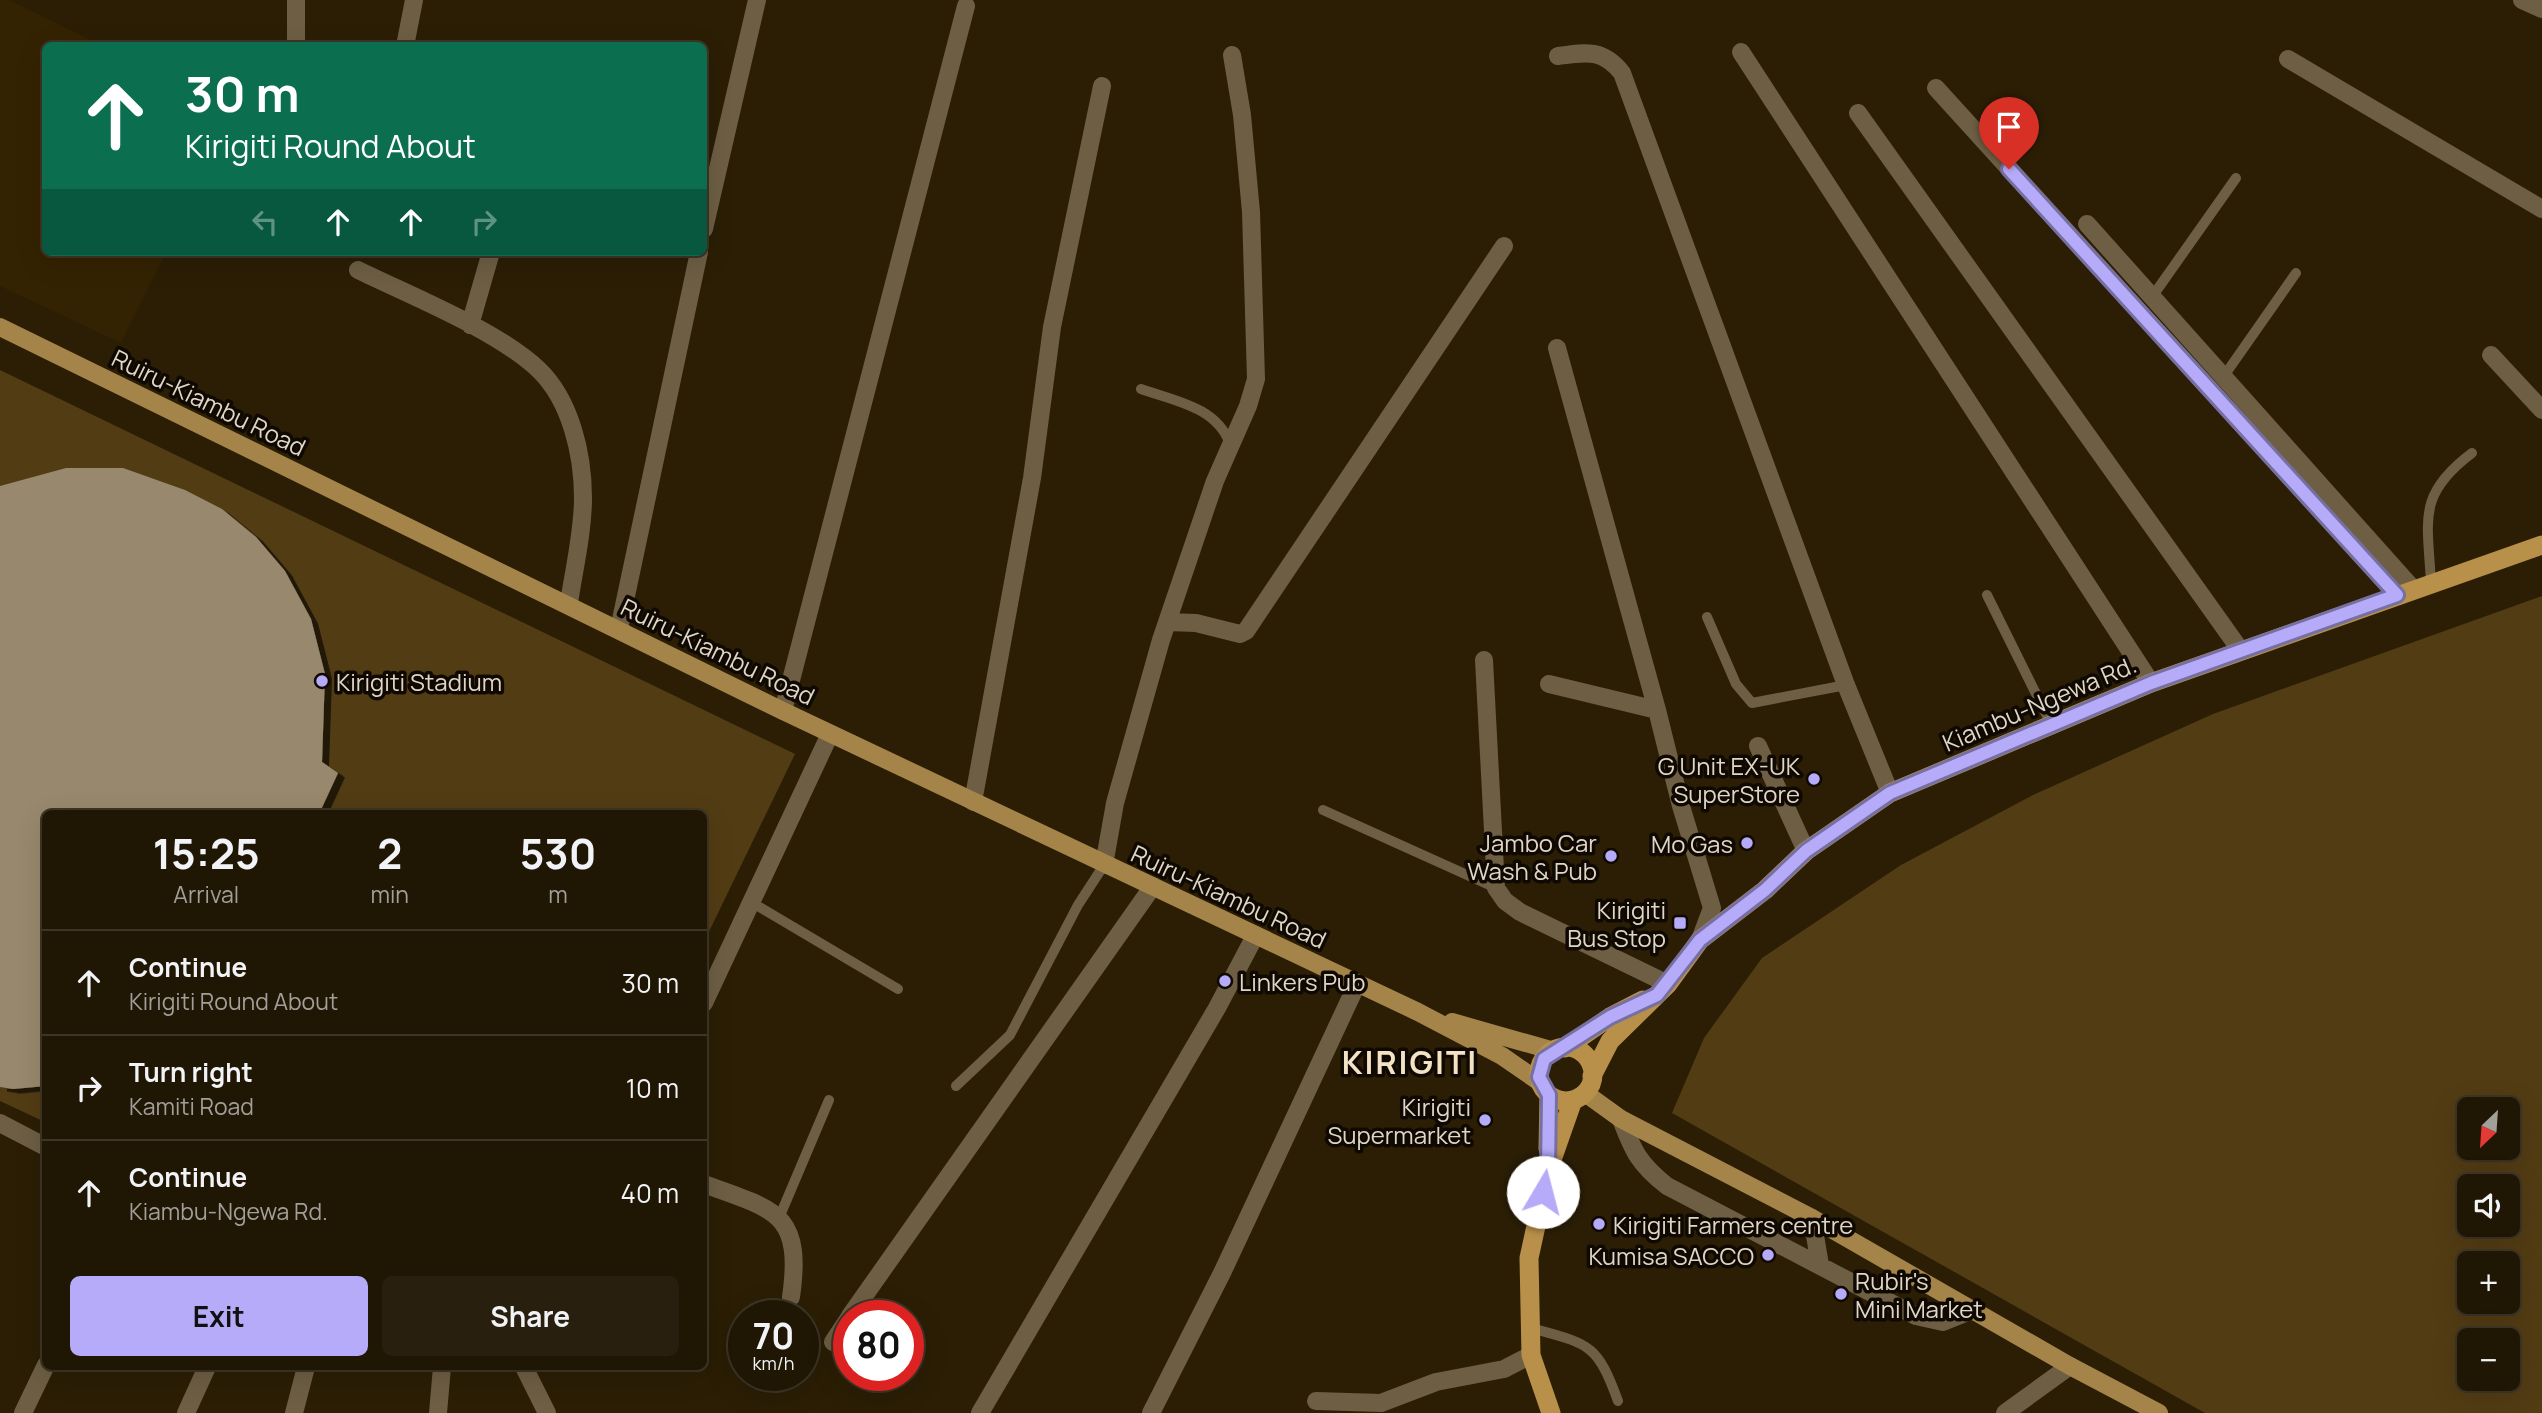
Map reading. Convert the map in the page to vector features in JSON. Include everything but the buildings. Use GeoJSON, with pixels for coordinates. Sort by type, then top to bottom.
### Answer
{"type":"FeatureCollection","features":[{"type":"Feature","properties":{"kind":"highway","name":"Kiambu-Ngewa Rd."},"geometry":{"type":"LineString","coordinates":[[1548,1171],[1583,1090],[1610,1041],[1662,989],[1700,940],[1765,890],[1806,851],[1890,793],[2151,683],[2542,545]]}},
{"type":"Feature","properties":{"kind":"highway"},"geometry":{"type":"LineString","coordinates":[[1550,1413],[1531,1355],[1529,1258],[1548,1171],[1545,1089],[1541,1064],[1559,1049],[1610,1017],[1662,989]]}},
{"type":"Feature","properties":{"kind":"highway"},"geometry":{"type":"LineString","coordinates":[[1545,1089],[1564,1101],[1583,1090],[1585,1056],[1559,1049]]}},
{"type":"Feature","properties":{"kind":"main road","name":"Ruiru-Kiambu Road"},"geometry":{"type":"LineString","coordinates":[[0,327],[569,603],[830,734],[1418,1012]]}},
{"type":"Feature","properties":{"kind":"main road"},"geometry":{"type":"LineString","coordinates":[[1418,1012],[1559,1049]]}},
{"type":"Feature","properties":{"kind":"main road"},"geometry":{"type":"LineString","coordinates":[[1418,1012],[1502,1056],[1545,1089]]}},
{"type":"Feature","properties":{"kind":"main road"},"geometry":{"type":"LineString","coordinates":[[1583,1090],[1627,1122],[1812,1218],[2070,1366],[2159,1413]]}},
{"type":"Feature","properties":{"kind":"street"},"geometry":{"type":"LineString","coordinates":[[296,0],[296,42]]}},
{"type":"Feature","properties":{"kind":"street"},"geometry":{"type":"LineString","coordinates":[[406,42],[415,0]]}},
{"type":"Feature","properties":{"kind":"street"},"geometry":{"type":"LineString","coordinates":[[707,216],[757,0]]}},
{"type":"Feature","properties":{"kind":"street"},"geometry":{"type":"LineString","coordinates":[[2522,0],[2542,9]]}},
{"type":"Feature","properties":{"kind":"street"},"geometry":{"type":"LineString","coordinates":[[783,711],[966,6]]}},
{"type":"Feature","properties":{"kind":"street"},"geometry":{"type":"LineString","coordinates":[[1558,55],[1584,52],[1601,55],[1611,60],[1622,73],[1846,685],[1890,793]]}},
{"type":"Feature","properties":{"kind":"street"},"geometry":{"type":"LineString","coordinates":[[1741,52],[2151,683]]}},
{"type":"Feature","properties":{"kind":"street"},"geometry":{"type":"LineString","coordinates":[[1104,864],[1115,803],[1167,622],[1256,379],[1257,341],[1250,200],[1242,115],[1232,55]]}},
{"type":"Feature","properties":{"kind":"street"},"geometry":{"type":"LineString","coordinates":[[2288,60],[2542,209]]}},
{"type":"Feature","properties":{"kind":"street"},"geometry":{"type":"LineString","coordinates":[[973,802],[1032,478],[1052,327],[1102,86]]}},
{"type":"Feature","properties":{"kind":"street"},"geometry":{"type":"LineString","coordinates":[[1936,88],[2414,589]]}},
{"type":"Feature","properties":{"kind":"street"},"geometry":{"type":"LineString","coordinates":[[1858,113],[2241,652]]}},
{"type":"Feature","properties":{"kind":"street"},"geometry":{"type":"LineString","coordinates":[[2087,224],[2414,589]]}},
{"type":"Feature","properties":{"kind":"street"},"geometry":{"type":"LineString","coordinates":[[1167,622],[1196,623],[1240,634],[1246,631],[1504,246]]}},
{"type":"Feature","properties":{"kind":"street"},"geometry":{"type":"LineString","coordinates":[[470,325],[490,256]]}},
{"type":"Feature","properties":{"kind":"street"},"geometry":{"type":"LineString","coordinates":[[619,629],[698,256]]}},
{"type":"Feature","properties":{"kind":"street"},"geometry":{"type":"LineString","coordinates":[[358,270],[470,325],[540,370],[556,393],[570,421],[581,460],[583,500],[569,603]]}},
{"type":"Feature","properties":{"kind":"street"},"geometry":{"type":"LineString","coordinates":[[1557,348],[1681,806],[1712,908],[1700,940]]}},
{"type":"Feature","properties":{"kind":"street"},"geometry":{"type":"LineString","coordinates":[[2491,355],[2542,410]]}},
{"type":"Feature","properties":{"kind":"street"},"geometry":{"type":"LineString","coordinates":[[1484,660],[1496,888],[1505,901],[1520,912],[1662,989]]}},
{"type":"Feature","properties":{"kind":"street"},"geometry":{"type":"LineString","coordinates":[[1549,684],[1657,710]]}},
{"type":"Feature","properties":{"kind":"street"},"geometry":{"type":"LineString","coordinates":[[707,997],[830,734]]}},
{"type":"Feature","properties":{"kind":"street"},"geometry":{"type":"LineString","coordinates":[[1758,746],[1806,851]]}},
{"type":"Feature","properties":{"kind":"street"},"geometry":{"type":"LineString","coordinates":[[861,1300],[1153,886]]}},
{"type":"Feature","properties":{"kind":"street"},"geometry":{"type":"LineString","coordinates":[[980,1413],[1217,1008],[1255,936]]}},
{"type":"Feature","properties":{"kind":"street"},"geometry":{"type":"LineString","coordinates":[[1151,1413],[1222,1273],[1357,984]]}},
{"type":"Feature","properties":{"kind":"street"},"geometry":{"type":"LineString","coordinates":[[1627,1122],[1632,1151],[1644,1168],[1667,1186],[1929,1321],[1943,1321],[1973,1310]]}},
{"type":"Feature","properties":{"kind":"street"},"geometry":{"type":"LineString","coordinates":[[0,1123],[42,1145]]}},
{"type":"Feature","properties":{"kind":"street"},"geometry":{"type":"LineString","coordinates":[[707,1185],[748,1200],[779,1218],[792,1235],[794,1247],[790,1297]]}},
{"type":"Feature","properties":{"kind":"street"},"geometry":{"type":"LineString","coordinates":[[1812,1218],[1820,1265]]}},
{"type":"Feature","properties":{"kind":"street"},"geometry":{"type":"LineString","coordinates":[[1316,1401],[1381,1403],[1436,1382],[1504,1369],[1531,1355]]}},
{"type":"Feature","properties":{"kind":"street"},"geometry":{"type":"LineString","coordinates":[[2005,1413],[2070,1366]]}},
{"type":"Feature","properties":{"kind":"street"},"geometry":{"type":"LineString","coordinates":[[23,1413],[44,1370]]}},
{"type":"Feature","properties":{"kind":"street"},"geometry":{"type":"LineString","coordinates":[[186,1413],[206,1370]]}},
{"type":"Feature","properties":{"kind":"street"},"geometry":{"type":"LineString","coordinates":[[293,1413],[305,1370]]}},
{"type":"Feature","properties":{"kind":"street"},"geometry":{"type":"LineString","coordinates":[[438,1413],[442,1370]]}},
{"type":"Feature","properties":{"kind":"street"},"geometry":{"type":"LineString","coordinates":[[526,1370],[547,1413]]}},
{"type":"Feature","properties":{"kind":"lane"},"geometry":{"type":"LineString","coordinates":[[2152,297],[2236,178]]}},
{"type":"Feature","properties":{"kind":"lane"},"geometry":{"type":"LineString","coordinates":[[2224,376],[2296,273]]}},
{"type":"Feature","properties":{"kind":"lane"},"geometry":{"type":"LineString","coordinates":[[1141,389],[1204,411],[1218,421],[1231,445]]}},
{"type":"Feature","properties":{"kind":"lane"},"geometry":{"type":"LineString","coordinates":[[2414,589],[2431,500],[2450,470],[2472,453]]}},
{"type":"Feature","properties":{"kind":"lane"},"geometry":{"type":"LineString","coordinates":[[1987,595],[2051,724]]}},
{"type":"Feature","properties":{"kind":"lane"},"geometry":{"type":"LineString","coordinates":[[1707,617],[1736,684],[1752,703],[1846,685]]}},
{"type":"Feature","properties":{"kind":"lane"},"geometry":{"type":"LineString","coordinates":[[1323,810],[1464,876],[1496,888]]}},
{"type":"Feature","properties":{"kind":"lane"},"geometry":{"type":"LineString","coordinates":[[956,1086],[1010,1035],[1078,905],[1104,864]]}},
{"type":"Feature","properties":{"kind":"lane"},"geometry":{"type":"LineString","coordinates":[[751,902],[898,989]]}},
{"type":"Feature","properties":{"kind":"lane"},"geometry":{"type":"LineString","coordinates":[[779,1218],[829,1100]]}},
{"type":"Feature","properties":{"kind":"lane"},"geometry":{"type":"LineString","coordinates":[[1531,1328],[1560,1336],[1600,1357],[1618,1401]]}},
{"type":"Feature","properties":{"kind":"shaded area"},"geometry":{"type":"Polygon","coordinates":[[[0,0],[9,0],[95,42],[42,42],[42,256],[164,256],[121,343],[0,286],[0,0]]]}},
{"type":"Feature","properties":{"kind":"shaded area","name":"Kirigiti Stadium"},"geometry":{"type":"Polygon","coordinates":[[[0,370],[795,754],[707,936],[707,810],[42,810],[42,1121],[0,1101],[0,370]]]}},
{"type":"Feature","properties":{"kind":"shaded area"},"geometry":{"type":"Polygon","coordinates":[[[2542,596],[2542,1413],[2205,1413],[1672,1113],[1704,1038],[1762,958],[1901,865],[2033,795],[2213,714],[2542,596]]]}},
{"type":"Feature","properties":{"kind":"place","name":"Kirigiti Stadium"},"geometry":{"type":"Point","coordinates":[322,681]}},
{"type":"Feature","properties":{"kind":"place","name":"G Unit EX-UK SuperStore"},"geometry":{"type":"Point","coordinates":[1814,779]}},
{"type":"Feature","properties":{"kind":"place","name":"Mo Gas"},"geometry":{"type":"Point","coordinates":[1747,843]}},
{"type":"Feature","properties":{"kind":"place","name":"Jambo Car Wash & Pub"},"geometry":{"type":"Point","coordinates":[1611,856]}},
{"type":"Feature","properties":{"kind":"place","name":"Kirigiti Bus Stop"},"geometry":{"type":"Point","coordinates":[1680,923]}},
{"type":"Feature","properties":{"kind":"place","name":"Linkers Pub"},"geometry":{"type":"Point","coordinates":[1225,981]}},
{"type":"Feature","properties":{"kind":"place","name":"Kirigiti Supermarket"},"geometry":{"type":"Point","coordinates":[1485,1120]}},
{"type":"Feature","properties":{"kind":"place","name":"Kirigiti Farmers centre"},"geometry":{"type":"Point","coordinates":[1599,1224]}},
{"type":"Feature","properties":{"kind":"place","name":"Kumisa SACCO"},"geometry":{"type":"Point","coordinates":[1768,1255]}},
{"type":"Feature","properties":{"kind":"place","name":"Rubir's Mini Market"},"geometry":{"type":"Point","coordinates":[1841,1294]}},
{"type":"Feature","properties":{"kind":"district","name":"KIRIGITI"},"geometry":{"type":"Point","coordinates":[1410,1062]}},
{"type":"Feature","properties":{"kind":"route"},"geometry":{"type":"LineString","coordinates":[[1543,1192],[1548,1171],[1549,1095],[1539,1077],[1544,1059],[1548,1054],[1565,1048],[1629,1006],[1657,995],[1700,940],[1765,890],[1806,851],[1890,793],[2151,683],[2397,595],[2009,169]]}}]}
